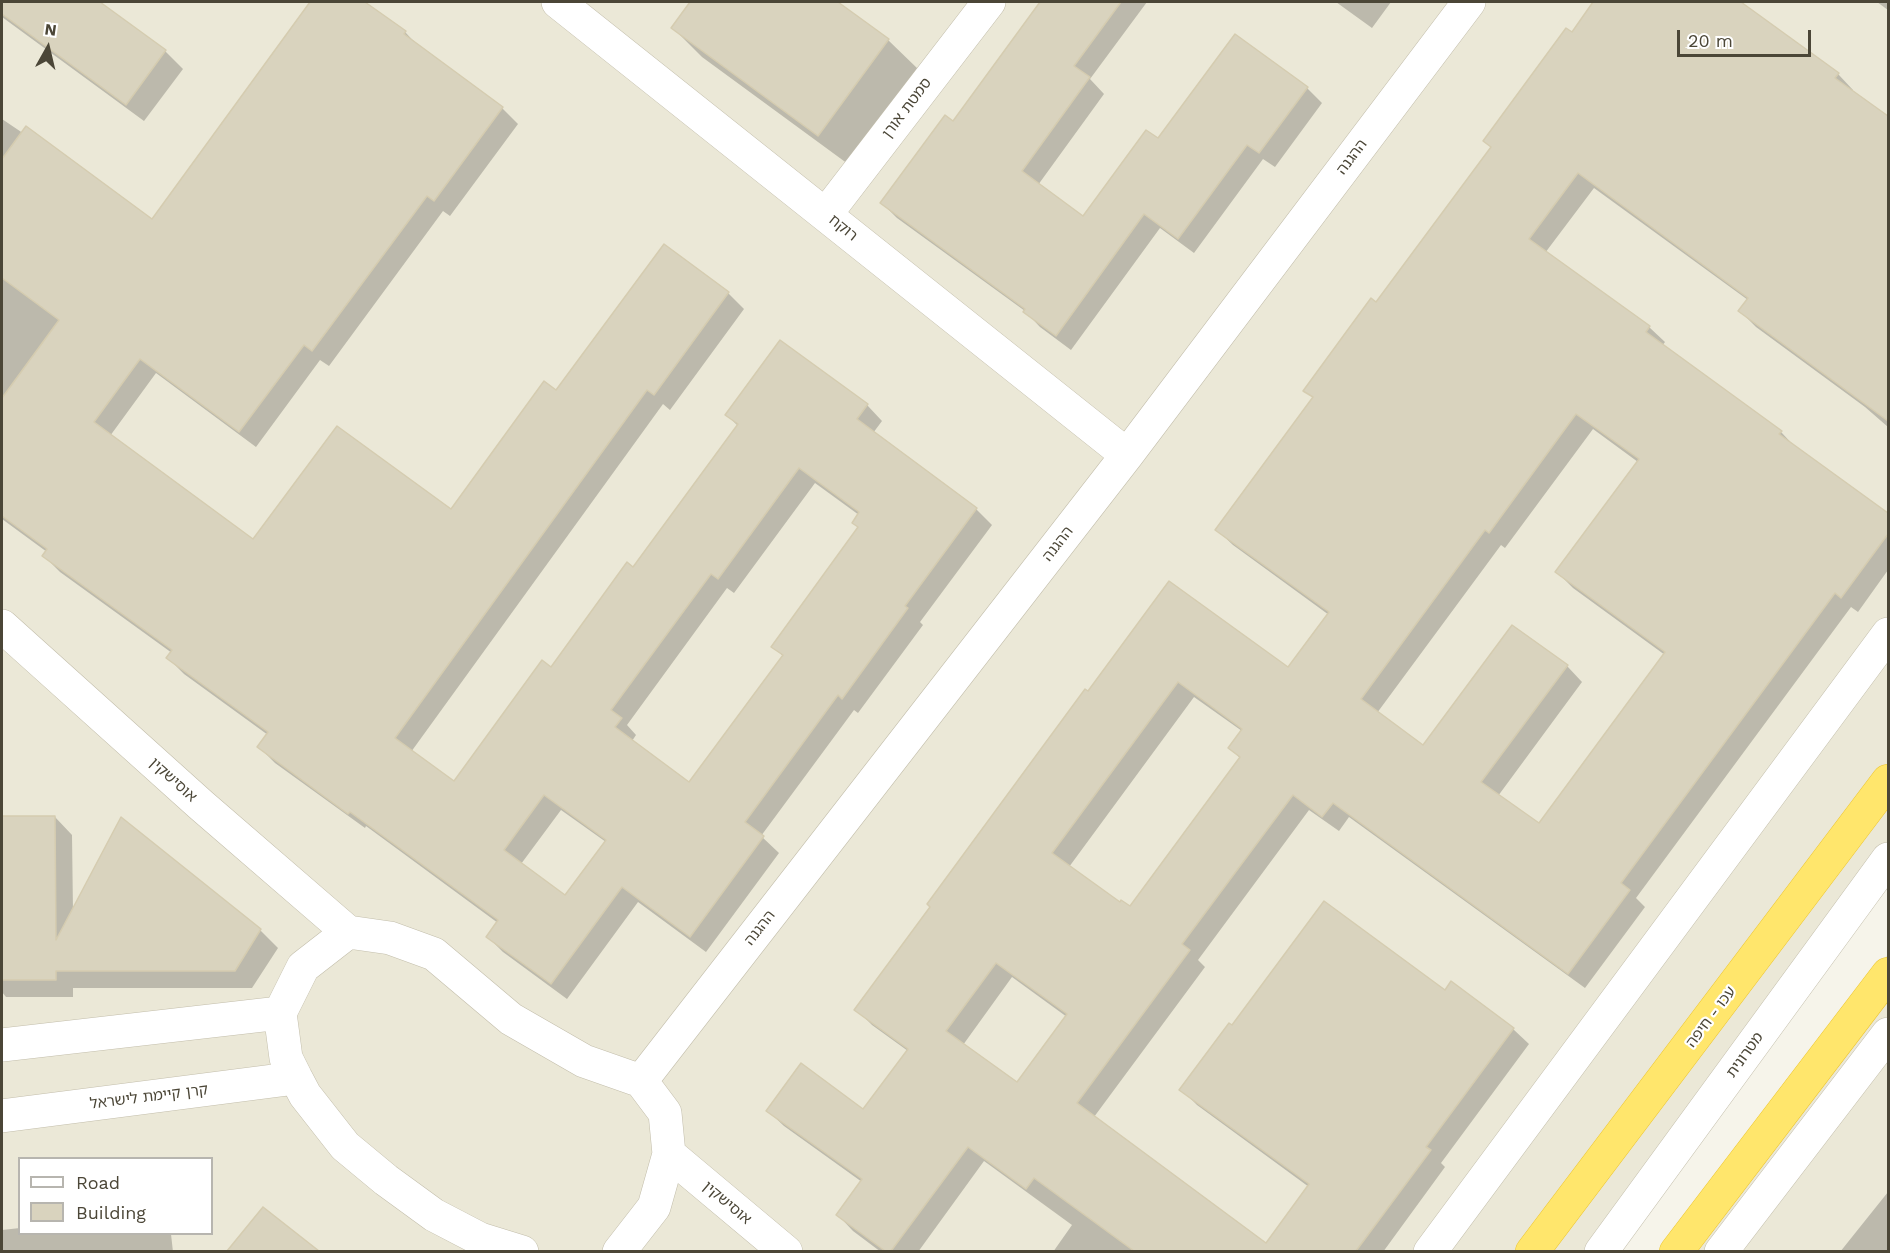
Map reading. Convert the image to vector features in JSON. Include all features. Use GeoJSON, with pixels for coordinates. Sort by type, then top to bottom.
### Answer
{"type":"FeatureCollection","features":[{"type":"Feature","properties":{"kind":"highway","name":"עכו - חיפה"},"geometry":{"type":"LineString","coordinates":[[1532,1251],[1874,815],[1888,781]]}},
{"type":"Feature","properties":{"kind":"highway"},"geometry":{"type":"LineString","coordinates":[[1676,1251],[1886,979]]}},
{"type":"Feature","properties":{"kind":"street","name":"רוקח"},"geometry":{"type":"LineString","coordinates":[[558,2],[1127,455]]}},
{"type":"Feature","properties":{"kind":"street","name":"סמטת אורן"},"geometry":{"type":"LineString","coordinates":[[826,214],[989,2]]}},
{"type":"Feature","properties":{"kind":"street","name":"ההגנה"},"geometry":{"type":"LineString","coordinates":[[641,1081],[1127,455],[1469,2]]}},
{"type":"Feature","properties":{"kind":"street","name":"אוסישקין"},"geometry":{"type":"LineString","coordinates":[[2,626],[201,805],[348,932]]}},
{"type":"Feature","properties":{"kind":"street"},"geometry":{"type":"LineString","coordinates":[[1430,1251],[1888,634]]}},
{"type":"Feature","properties":{"kind":"street","name":"מטרונית"},"geometry":{"type":"LineString","coordinates":[[1601,1251],[1888,859]]}},
{"type":"Feature","properties":{"kind":"street"},"geometry":{"type":"LineString","coordinates":[[522,1251],[480,1239],[434,1215],[345,1146],[305,1095],[286,1058],[280,1013],[303,967],[348,932],[390,938],[435,954],[511,1019],[584,1061],[641,1081],[664,1113],[669,1154],[654,1207],[619,1251]]}},
{"type":"Feature","properties":{"kind":"street"},"geometry":{"type":"LineString","coordinates":[[2,1044],[280,1013]]}},
{"type":"Feature","properties":{"kind":"street"},"geometry":{"type":"LineString","coordinates":[[1721,1251],[1888,1034]]}},
{"type":"Feature","properties":{"kind":"street","name":"קרן קיימת לישראל"},"geometry":{"type":"LineString","coordinates":[[2,1116],[296,1078]]}},
{"type":"Feature","properties":{"kind":"street","name":"אוסישקין"},"geometry":{"type":"LineString","coordinates":[[669,1154],[786,1251]]}},
{"type":"Feature","properties":{"kind":"shaded area"},"geometry":{"type":"Polygon","coordinates":[[[2,2],[1888,2],[1888,864],[1622,1251],[2,1252],[2,2]]]}},
{"type":"Feature","properties":{"kind":"shaded area"},"geometry":{"type":"Polygon","coordinates":[[[1888,954],[1888,1251],[1669,1251],[1888,954]]]}},
{"type":"Feature","properties":{"kind":"building"},"geometry":{"type":"Polygon","coordinates":[[[2,2],[100,2],[166,50],[126,105],[2,14],[2,2]]]}},
{"type":"Feature","properties":{"kind":"building"},"geometry":{"type":"Polygon","coordinates":[[[310,2],[365,2],[406,31],[404,34],[503,107],[434,201],[427,196],[312,351],[304,345],[239,432],[140,359],[94,422],[253,539],[337,426],[451,509],[544,381],[556,390],[664,244],[729,292],[654,395],[647,390],[395,738],[454,781],[542,660],[551,667],[627,562],[633,567],[738,424],[725,415],[780,340],[868,404],[857,419],[977,508],[905,606],[908,608],[842,699],[838,695],[745,822],[764,836],[690,937],[622,887],[551,984],[486,937],[498,920],[257,747],[268,732],[166,658],[172,650],[42,556],[47,549],[2,516],[2,398],[59,320],[2,278],[2,159],[26,126],[152,219],[310,2]],[[799,468],[718,579],[711,574],[611,710],[622,718],[615,727],[689,782],[783,655],[771,647],[858,527],[852,523],[859,512],[799,468]],[[544,795],[504,850],[565,895],[606,840],[544,795]]]}},
{"type":"Feature","properties":{"kind":"building"},"geometry":{"type":"Polygon","coordinates":[[[690,2],[838,2],[889,39],[818,136],[671,28],[690,2]]]}},
{"type":"Feature","properties":{"kind":"building"},"geometry":{"type":"Polygon","coordinates":[[[1040,2],[1121,2],[1074,66],[1090,77],[1022,171],[1083,216],[1146,130],[1158,138],[1235,34],[1308,87],[1259,153],[1247,145],[1178,239],[1144,214],[1056,336],[1023,312],[1025,309],[880,203],[945,115],[953,121],[1040,2]]]}},
{"type":"Feature","properties":{"kind":"building"},"geometry":{"type":"Polygon","coordinates":[[[1593,2],[1741,2],[1839,73],[1835,78],[1888,116],[1888,421],[1738,311],[1748,298],[1578,173],[1529,239],[1650,326],[1646,332],[1782,431],[1779,434],[1888,513],[1888,534],[1841,598],[1835,593],[1621,883],[1630,890],[1568,974],[1333,803],[1322,817],[1293,795],[1182,944],[1190,950],[1077,1103],[1266,1243],[1309,1184],[1179,1090],[1229,1023],[1232,1025],[1324,901],[1445,990],[1451,981],[1514,1028],[1426,1147],[1431,1150],[1356,1251],[1134,1251],[1034,1178],[1026,1189],[968,1147],[891,1251],[885,1251],[836,1215],[862,1179],[766,1111],[801,1063],[863,1109],[908,1049],[854,1010],[930,907],[927,904],[1085,689],[1088,691],[1169,581],[1288,667],[1329,612],[1215,530],[1313,397],[1303,391],[1371,298],[1376,302],[1491,147],[1483,141],[1566,28],[1572,32],[1593,2]],[[1576,414],[1489,533],[1485,530],[1361,699],[1423,745],[1512,625],[1568,665],[1481,782],[1539,823],[1665,652],[1555,572],[1639,459],[1576,414]],[[1178,682],[1052,853],[1120,902],[1121,900],[1130,906],[1240,757],[1228,748],[1242,729],[1178,682]],[[996,963],[946,1031],[1017,1082],[1067,1014],[996,963]]]}},
{"type":"Feature","properties":{"kind":"building"},"geometry":{"type":"Polygon","coordinates":[[[2,816],[55,816],[56,940],[121,817],[261,929],[235,971],[56,971],[56,980],[2,980],[2,816]]]}},
{"type":"Feature","properties":{"kind":"building"},"geometry":{"type":"Polygon","coordinates":[[[263,1207],[319,1251],[227,1251],[263,1207]]]}}]}
